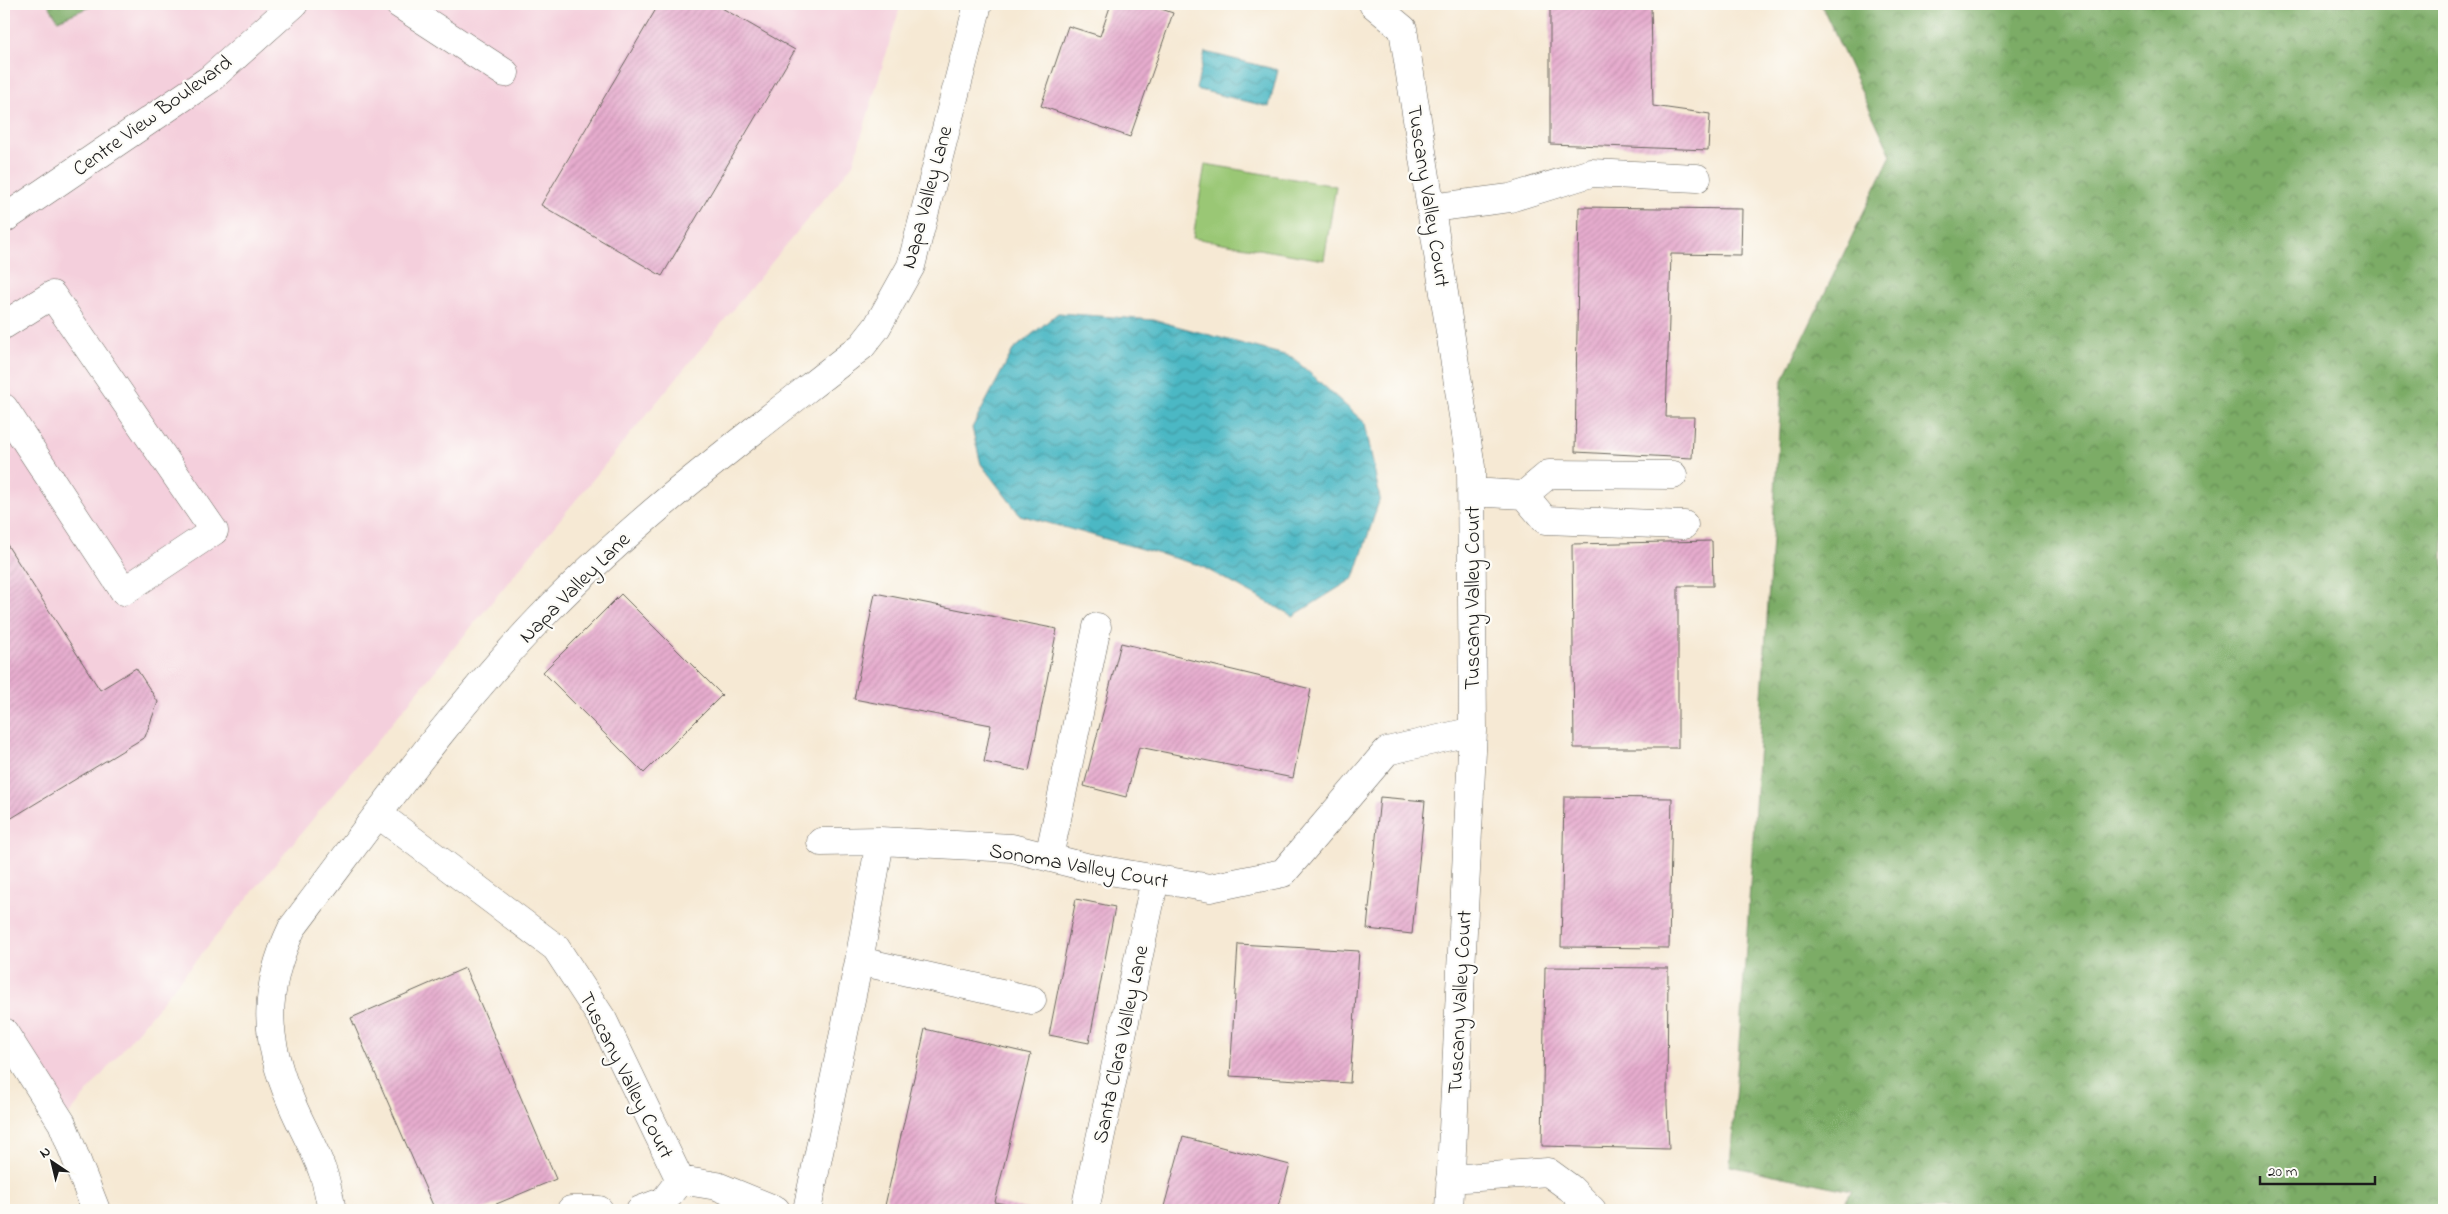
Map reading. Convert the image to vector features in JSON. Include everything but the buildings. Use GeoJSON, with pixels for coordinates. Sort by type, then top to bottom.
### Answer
{"type":"FeatureCollection","features":[{"type":"Feature","properties":{"kind":"street","name":"Centre View Boulevard"},"geometry":{"type":"LineString","coordinates":[[4,219],[210,79],[294,4]]}},
{"type":"Feature","properties":{"kind":"street"},"geometry":{"type":"LineString","coordinates":[[399,4],[505,73]]}},
{"type":"Feature","properties":{"kind":"street","name":"Napa Valley Lane"},"geometry":{"type":"LineString","coordinates":[[332,1210],[322,1170],[291,1102],[270,1038],[269,1008],[279,956],[292,928],[462,705],[547,611],[645,517],[862,346],[877,327],[911,266],[978,4]]}},
{"type":"Feature","properties":{"kind":"street","name":"Tuscany Valley Court"},"geometry":{"type":"LineString","coordinates":[[1373,4],[1403,29],[1471,468],[1473,731],[1449,1210]]}},
{"type":"Feature","properties":{"kind":"street"},"geometry":{"type":"LineString","coordinates":[[1431,208],[1510,198],[1591,173],[1697,178]]}},
{"type":"Feature","properties":{"kind":"street"},"geometry":{"type":"LineString","coordinates":[[4,325],[52,295],[214,531],[124,591],[4,408]]}},
{"type":"Feature","properties":{"kind":"street"},"geometry":{"type":"LineString","coordinates":[[1524,496],[1549,474],[1673,475]]}},
{"type":"Feature","properties":{"kind":"street"},"geometry":{"type":"LineString","coordinates":[[1471,492],[1524,496],[1545,520],[1684,525]]}},
{"type":"Feature","properties":{"kind":"street"},"geometry":{"type":"LineString","coordinates":[[1049,857],[1097,627]]}},
{"type":"Feature","properties":{"kind":"street","name":"Sonoma Valley Court"},"geometry":{"type":"LineString","coordinates":[[821,842],[880,841],[1012,848],[1086,867],[1210,888],[1283,873],[1387,751],[1473,731]]}},
{"type":"Feature","properties":{"kind":"street","name":"Tuscany Valley Court"},"geometry":{"type":"LineString","coordinates":[[378,814],[556,948],[603,1020],[680,1180],[717,1186],[776,1210]]}},
{"type":"Feature","properties":{"kind":"street"},"geometry":{"type":"LineString","coordinates":[[807,1210],[859,961],[880,841]]}},
{"type":"Feature","properties":{"kind":"street","name":"Santa Clara Valley Lane"},"geometry":{"type":"LineString","coordinates":[[1085,1210],[1155,879]]}},
{"type":"Feature","properties":{"kind":"street"},"geometry":{"type":"LineString","coordinates":[[859,961],[1032,1000]]}},
{"type":"Feature","properties":{"kind":"street"},"geometry":{"type":"LineString","coordinates":[[4,1032],[62,1123],[96,1210]]}},
{"type":"Feature","properties":{"kind":"street"},"geometry":{"type":"LineString","coordinates":[[1450,1179],[1548,1172],[1570,1188],[1592,1210]]}},
{"type":"Feature","properties":{"kind":"street"},"geometry":{"type":"LineString","coordinates":[[640,1210],[664,1200],[680,1180]]}},
{"type":"Feature","properties":{"kind":"street"},"geometry":{"type":"LineString","coordinates":[[571,1210],[599,1210]]}},
{"type":"Feature","properties":{"kind":"shaded area"},"geometry":{"type":"Polygon","coordinates":[[[4,4],[48,4],[58,20],[97,4],[901,4],[853,164],[62,1123],[4,1032],[4,4]]]}},
{"type":"Feature","properties":{"kind":"green space"},"geometry":{"type":"Polygon","coordinates":[[[48,4],[97,4],[58,20],[48,4]]]}},
{"type":"Feature","properties":{"kind":"green space"},"geometry":{"type":"Polygon","coordinates":[[[1821,4],[2444,4],[2444,1210],[1840,1210],[1852,1191],[1730,1166],[1746,948],[1782,382],[1891,155],[1821,4]]]}},
{"type":"Feature","properties":{"kind":"green space"},"geometry":{"type":"Polygon","coordinates":[[[1205,164],[1336,186],[1324,260],[1193,238],[1205,164]]]}},
{"type":"Feature","properties":{"kind":"water"},"geometry":{"type":"Polygon","coordinates":[[[1205,52],[1278,70],[1269,107],[1196,89],[1205,52]]]}},
{"type":"Feature","properties":{"kind":"water"},"geometry":{"type":"Polygon","coordinates":[[[1058,313],[1154,320],[1292,357],[1365,423],[1380,498],[1354,578],[1293,616],[1199,565],[1020,515],[981,464],[972,428],[1013,350],[1058,313]]]}}]}
